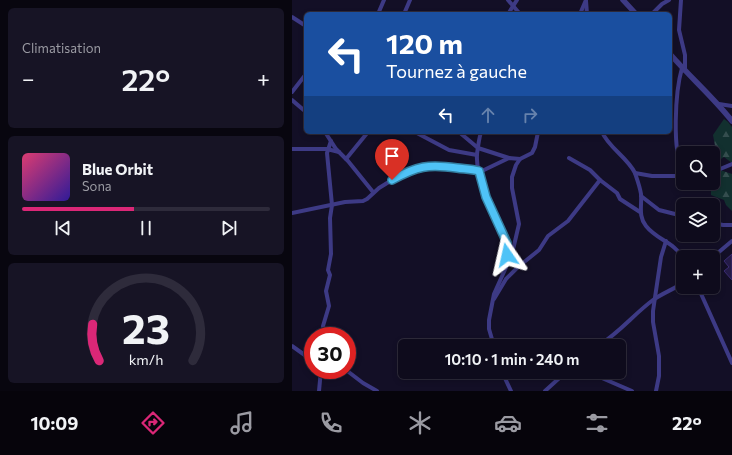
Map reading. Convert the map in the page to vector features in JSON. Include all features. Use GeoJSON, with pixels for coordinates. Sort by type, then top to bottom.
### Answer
{"type":"FeatureCollection","features":[{"type":"Feature","properties":{"kind":"street"},"geometry":{"type":"LineString","coordinates":[[379,12],[384,0]]}},
{"type":"Feature","properties":{"kind":"street"},"geometry":{"type":"LineString","coordinates":[[405,12],[410,0]]}},
{"type":"Feature","properties":{"kind":"street"},"geometry":{"type":"LineString","coordinates":[[508,0],[518,12]]}},
{"type":"Feature","properties":{"kind":"street"},"geometry":{"type":"LineString","coordinates":[[509,12],[517,0]]}},
{"type":"Feature","properties":{"kind":"street"},"geometry":{"type":"LineString","coordinates":[[581,12],[586,0]]}},
{"type":"Feature","properties":{"kind":"street"},"geometry":{"type":"LineString","coordinates":[[586,0],[587,12]]}},
{"type":"Feature","properties":{"kind":"street"},"geometry":{"type":"LineString","coordinates":[[623,0],[634,12]]}},
{"type":"Feature","properties":{"kind":"street"},"geometry":{"type":"LineString","coordinates":[[657,0],[662,4]]}},
{"type":"Feature","properties":{"kind":"street"},"geometry":{"type":"LineString","coordinates":[[654,12],[662,4],[669,0]]}},
{"type":"Feature","properties":{"kind":"street"},"geometry":{"type":"LineString","coordinates":[[677,146],[676,134],[678,88],[684,70],[685,55],[678,30],[681,0]]}},
{"type":"Feature","properties":{"kind":"street"},"geometry":{"type":"LineString","coordinates":[[292,17],[304,25]]}},
{"type":"Feature","properties":{"kind":"street"},"geometry":{"type":"LineString","coordinates":[[672,56],[719,104],[732,121]]}},
{"type":"Feature","properties":{"kind":"street"},"geometry":{"type":"LineString","coordinates":[[292,92],[304,77]]}},
{"type":"Feature","properties":{"kind":"street"},"geometry":{"type":"LineString","coordinates":[[292,100],[304,111]]}},
{"type":"Feature","properties":{"kind":"street"},"geometry":{"type":"LineString","coordinates":[[719,104],[732,106]]}},
{"type":"Feature","properties":{"kind":"street"},"geometry":{"type":"LineString","coordinates":[[292,105],[299,107]]}},
{"type":"Feature","properties":{"kind":"street"},"geometry":{"type":"LineString","coordinates":[[326,134],[331,142],[373,192]]}},
{"type":"Feature","properties":{"kind":"street"},"geometry":{"type":"LineString","coordinates":[[346,159],[366,134]]}},
{"type":"Feature","properties":{"kind":"street"},"geometry":{"type":"LineString","coordinates":[[419,134],[448,150],[477,155]]}},
{"type":"Feature","properties":{"kind":"street"},"geometry":{"type":"LineString","coordinates":[[461,134],[478,148],[509,158],[520,159]]}},
{"type":"Feature","properties":{"kind":"street"},"geometry":{"type":"LineString","coordinates":[[481,134],[477,155],[479,171],[486,197],[507,243],[508,254],[504,271]]}},
{"type":"Feature","properties":{"kind":"street"},"geometry":{"type":"LineString","coordinates":[[492,339],[489,329],[492,302],[494,294],[512,254],[519,224],[512,183],[516,165],[520,159],[532,153],[535,148],[538,134]]}},
{"type":"Feature","properties":{"kind":"street"},"geometry":{"type":"LineString","coordinates":[[603,134],[635,173],[639,185],[640,212],[642,221],[647,228],[677,250]]}},
{"type":"Feature","properties":{"kind":"street"},"geometry":{"type":"LineString","coordinates":[[323,327],[329,308],[326,291],[330,275],[328,270],[331,254],[330,218],[332,205],[327,149],[331,142]]}},
{"type":"Feature","properties":{"kind":"street"},"geometry":{"type":"LineString","coordinates":[[292,149],[327,149],[340,152]]}},
{"type":"Feature","properties":{"kind":"street"},"geometry":{"type":"LineString","coordinates":[[292,213],[345,202],[363,201],[373,192],[406,172],[428,166],[469,168],[479,171],[491,168],[509,158]]}},
{"type":"Feature","properties":{"kind":"street"},"geometry":{"type":"LineString","coordinates":[[569,158],[590,170],[620,198],[640,212]]}},
{"type":"Feature","properties":{"kind":"street"},"geometry":{"type":"LineString","coordinates":[[720,169],[732,164]]}},
{"type":"Feature","properties":{"kind":"street"},"geometry":{"type":"LineString","coordinates":[[635,173],[652,176],[676,176]]}},
{"type":"Feature","properties":{"kind":"street"},"geometry":{"type":"LineString","coordinates":[[492,302],[506,279],[539,250],[548,236],[568,220],[600,180]]}},
{"type":"Feature","properties":{"kind":"street"},"geometry":{"type":"LineString","coordinates":[[640,196],[659,210],[676,214]]}},
{"type":"Feature","properties":{"kind":"street"},"geometry":{"type":"LineString","coordinates":[[720,224],[732,225]]}},
{"type":"Feature","properties":{"kind":"street"},"geometry":{"type":"LineString","coordinates":[[656,391],[659,376],[659,356],[653,322],[656,288],[661,257],[666,241]]}},
{"type":"Feature","properties":{"kind":"street"},"geometry":{"type":"LineString","coordinates":[[720,251],[732,241]]}},
{"type":"Feature","properties":{"kind":"street"},"geometry":{"type":"LineString","coordinates":[[608,339],[617,333],[634,315],[655,298],[676,288]]}},
{"type":"Feature","properties":{"kind":"street"},"geometry":{"type":"LineString","coordinates":[[701,294],[732,363]]}},
{"type":"Feature","properties":{"kind":"street"},"geometry":{"type":"LineString","coordinates":[[292,346],[304,355]]}},
{"type":"Feature","properties":{"kind":"street"},"geometry":{"type":"LineString","coordinates":[[356,377],[377,391]]}},
{"type":"Feature","properties":{"kind":"street"},"geometry":{"type":"LineString","coordinates":[[319,391],[320,379]]}},
{"type":"Feature","properties":{"kind":"street"},"geometry":{"type":"LineString","coordinates":[[505,379],[511,391]]}},
{"type":"Feature","properties":{"kind":"street"},"geometry":{"type":"LineString","coordinates":[[547,389],[558,379]]}},
{"type":"Feature","properties":{"kind":"street"},"geometry":{"type":"LineString","coordinates":[[604,379],[632,391]]}},
{"type":"Feature","properties":{"kind":"street"},"geometry":{"type":"LineString","coordinates":[[547,389],[554,391]]}},
{"type":"Feature","properties":{"kind":"green space"},"geometry":{"type":"Polygon","coordinates":[[[724,119],[732,127],[732,163],[724,157],[720,158],[720,146],[715,146],[713,135],[724,119]]]}},
{"type":"Feature","properties":{"kind":"green space"},"geometry":{"type":"Polygon","coordinates":[[[720,170],[732,174],[732,211],[726,205],[724,200],[711,195],[711,190],[720,190],[720,170]]]}},
{"type":"Feature","properties":{"kind":"building"},"geometry":{"type":"Polygon","coordinates":[[[732,254],[732,280],[724,271],[729,267],[724,261],[732,254]]]}},
{"type":"Feature","properties":{"kind":"route"},"geometry":{"type":"LineString","coordinates":[[392,180],[406,172],[433,165],[469,168],[479,171],[490,209],[507,243],[507,255]]}}]}
